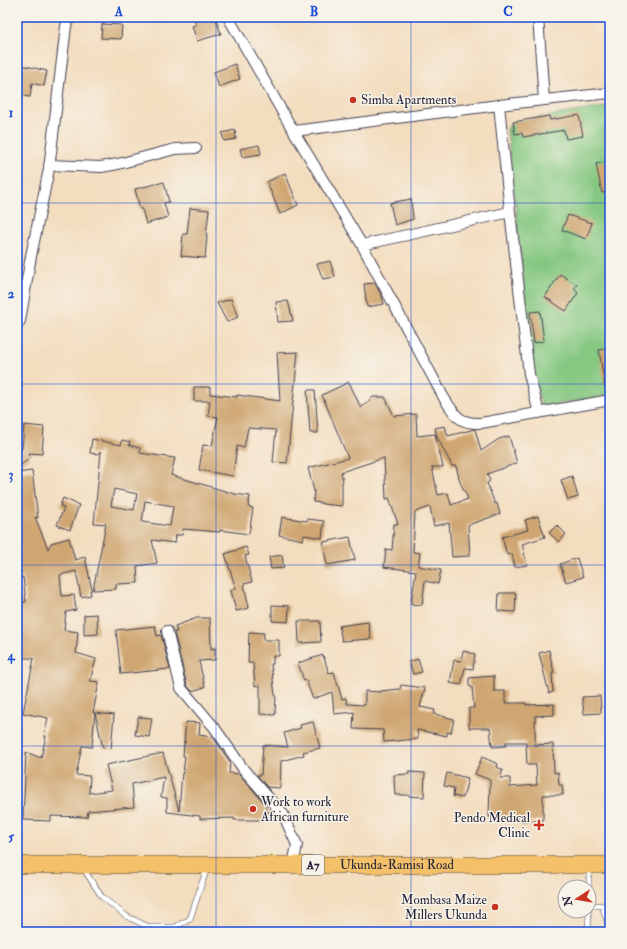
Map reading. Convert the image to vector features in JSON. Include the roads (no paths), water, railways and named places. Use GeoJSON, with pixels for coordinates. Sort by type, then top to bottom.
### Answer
{"type":"FeatureCollection","features":[{"type":"Feature","properties":{"kind":"highway","name":"Ukunda-Ramisi Road"},"geometry":{"type":"LineString","coordinates":[[17,865],[610,865]]}},
{"type":"Feature","properties":{"kind":"street"},"geometry":{"type":"LineString","coordinates":[[17,326],[20,321],[49,165],[66,26],[70,17]]}},
{"type":"Feature","properties":{"kind":"street"},"geometry":{"type":"LineString","coordinates":[[228,17],[362,245],[444,398],[455,415],[465,422],[474,424],[610,400]]}},
{"type":"Feature","properties":{"kind":"street"},"geometry":{"type":"LineString","coordinates":[[538,17],[544,100]]}},
{"type":"Feature","properties":{"kind":"street"},"geometry":{"type":"LineString","coordinates":[[294,131],[499,105],[610,94]]}},
{"type":"Feature","properties":{"kind":"street"},"geometry":{"type":"LineString","coordinates":[[499,105],[529,374],[539,413]]}},
{"type":"Feature","properties":{"kind":"street"},"geometry":{"type":"LineString","coordinates":[[49,165],[101,167],[175,150],[196,148]]}},
{"type":"Feature","properties":{"kind":"street"},"geometry":{"type":"LineString","coordinates":[[362,245],[510,212]]}},
{"type":"Feature","properties":{"kind":"street"},"geometry":{"type":"LineString","coordinates":[[166,630],[181,688],[214,728],[244,770],[283,814],[297,845],[293,865]]}},
{"type":"Feature","properties":{"kind":"lane"},"geometry":{"type":"LineString","coordinates":[[81,864],[102,897],[126,916],[149,927],[175,927],[190,919],[208,865]]}},
{"type":"Feature","properties":{"kind":"lane"},"geometry":{"type":"LineString","coordinates":[[589,865],[589,879]]}},
{"type":"Feature","properties":{"kind":"lane"},"geometry":{"type":"LineString","coordinates":[[597,906],[610,906]]}},
{"type":"Feature","properties":{"kind":"lane"},"geometry":{"type":"LineString","coordinates":[[602,906],[610,929]]}},
{"type":"Feature","properties":{"kind":"lane"},"geometry":{"type":"LineString","coordinates":[[588,932],[589,919]]}},
{"type":"Feature","properties":{"kind":"place","name":"Simba Apartments"},"geometry":{"type":"Point","coordinates":[353,100]}},
{"type":"Feature","properties":{"kind":"place","name":"Work to work African furniture"},"geometry":{"type":"Point","coordinates":[253,809]}},
{"type":"Feature","properties":{"kind":"place","name":"Pendo Medical Clinic"},"geometry":{"type":"Point","coordinates":[539,825]}},
{"type":"Feature","properties":{"kind":"place","name":"Mombasa Maize Millers Ukunda"},"geometry":{"type":"Point","coordinates":[495,907]}}]}
